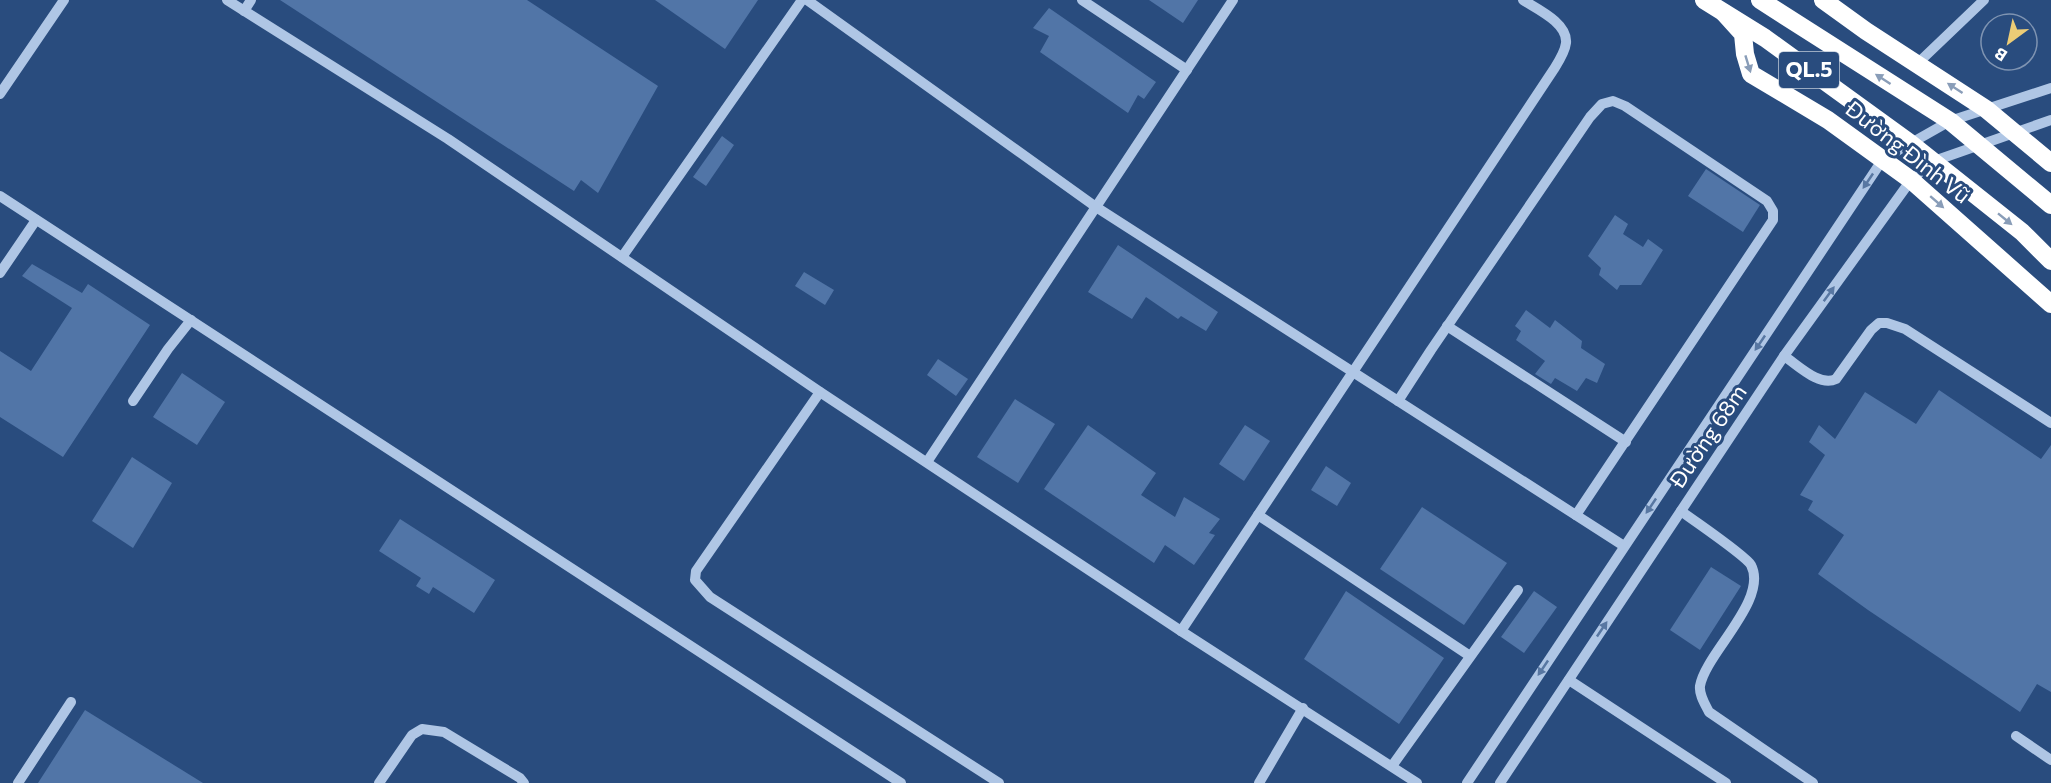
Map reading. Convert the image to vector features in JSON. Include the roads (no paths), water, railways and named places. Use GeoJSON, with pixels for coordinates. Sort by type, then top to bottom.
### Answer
{"type":"FeatureCollection","features":[{"type":"Feature","properties":{"kind":"highway","name":"Đường Đình Vũ"},"geometry":{"type":"LineString","coordinates":[[1704,0],[1765,38],[1934,161],[2022,232],[2051,261]]}},
{"type":"Feature","properties":{"kind":"highway","name":"Đường Đình Vũ"},"geometry":{"type":"LineString","coordinates":[[1760,0],[1950,121],[2051,205]]}},
{"type":"Feature","properties":{"kind":"highway"},"geometry":{"type":"LineString","coordinates":[[1823,0],[1866,31],[1986,109],[2051,162]]}},
{"type":"Feature","properties":{"kind":"highway","name":"Đường Đình Vũ"},"geometry":{"type":"LineString","coordinates":[[1724,13],[1743,34],[1745,54],[1751,74],[1828,120],[1911,180],[2051,304]]}},
{"type":"Feature","properties":{"kind":"street"},"geometry":{"type":"LineString","coordinates":[[0,94],[64,0]]}},
{"type":"Feature","properties":{"kind":"street"},"geometry":{"type":"LineString","coordinates":[[226,0],[448,139],[820,392],[1181,631],[1417,783]]}},
{"type":"Feature","properties":{"kind":"street"},"geometry":{"type":"LineString","coordinates":[[244,11],[250,0]]}},
{"type":"Feature","properties":{"kind":"street"},"geometry":{"type":"LineString","coordinates":[[622,257],[802,0]]}},
{"type":"Feature","properties":{"kind":"street"},"geometry":{"type":"LineString","coordinates":[[807,0],[1096,207],[1624,546]]}},
{"type":"Feature","properties":{"kind":"street"},"geometry":{"type":"LineString","coordinates":[[1082,0],[1187,70]]}},
{"type":"Feature","properties":{"kind":"street"},"geometry":{"type":"LineString","coordinates":[[927,462],[1233,0]]}},
{"type":"Feature","properties":{"kind":"street"},"geometry":{"type":"LineString","coordinates":[[1181,631],[1564,51],[1567,40],[1563,30],[1523,0]]}},
{"type":"Feature","properties":{"kind":"street"},"geometry":{"type":"LineString","coordinates":[[1917,64],[1984,0]]}},
{"type":"Feature","properties":{"kind":"street"},"geometry":{"type":"LineString","coordinates":[[1467,783],[1883,159],[1950,121],[2051,88]]}},
{"type":"Feature","properties":{"kind":"street"},"geometry":{"type":"LineString","coordinates":[[1398,401],[1590,117],[1602,104],[1612,101],[1625,106],[1767,201],[1773,211],[1773,220],[1576,515]]}},
{"type":"Feature","properties":{"kind":"street","name":"Đường 68m"},"geometry":{"type":"LineString","coordinates":[[1500,783],[1784,356],[1911,180],[1934,161],[2051,120]]}},
{"type":"Feature","properties":{"kind":"street"},"geometry":{"type":"LineString","coordinates":[[0,196],[902,783]]}},
{"type":"Feature","properties":{"kind":"street"},"geometry":{"type":"LineString","coordinates":[[0,273],[36,220]]}},
{"type":"Feature","properties":{"kind":"street"},"geometry":{"type":"LineString","coordinates":[[133,401],[168,349],[191,320]]}},
{"type":"Feature","properties":{"kind":"street"},"geometry":{"type":"LineString","coordinates":[[1784,356],[1816,378],[1831,382],[1836,379],[1871,330],[1879,323],[1897,325],[2051,423]]}},
{"type":"Feature","properties":{"kind":"street"},"geometry":{"type":"LineString","coordinates":[[1447,326],[1626,442]]}},
{"type":"Feature","properties":{"kind":"street"},"geometry":{"type":"LineString","coordinates":[[820,392],[696,571],[695,580],[710,597],[999,783]]}},
{"type":"Feature","properties":{"kind":"street"},"geometry":{"type":"LineString","coordinates":[[1681,511],[1749,562],[1754,577],[1742,615],[1703,676],[1700,688],[1702,698],[1709,712],[1813,783]]}},
{"type":"Feature","properties":{"kind":"street"},"geometry":{"type":"LineString","coordinates":[[1258,515],[1470,656]]}},
{"type":"Feature","properties":{"kind":"street"},"geometry":{"type":"LineString","coordinates":[[1392,766],[1518,590]]}},
{"type":"Feature","properties":{"kind":"street"},"geometry":{"type":"LineString","coordinates":[[1569,680],[1726,783]]}},
{"type":"Feature","properties":{"kind":"street"},"geometry":{"type":"LineString","coordinates":[[18,783],[72,702]]}},
{"type":"Feature","properties":{"kind":"street"},"geometry":{"type":"LineString","coordinates":[[1259,783],[1302,708]]}},
{"type":"Feature","properties":{"kind":"street"},"geometry":{"type":"LineString","coordinates":[[379,783],[412,735],[422,729],[444,732],[520,778],[524,783]]}},
{"type":"Feature","properties":{"kind":"street"},"geometry":{"type":"LineString","coordinates":[[2016,736],[2051,760]]}}]}
